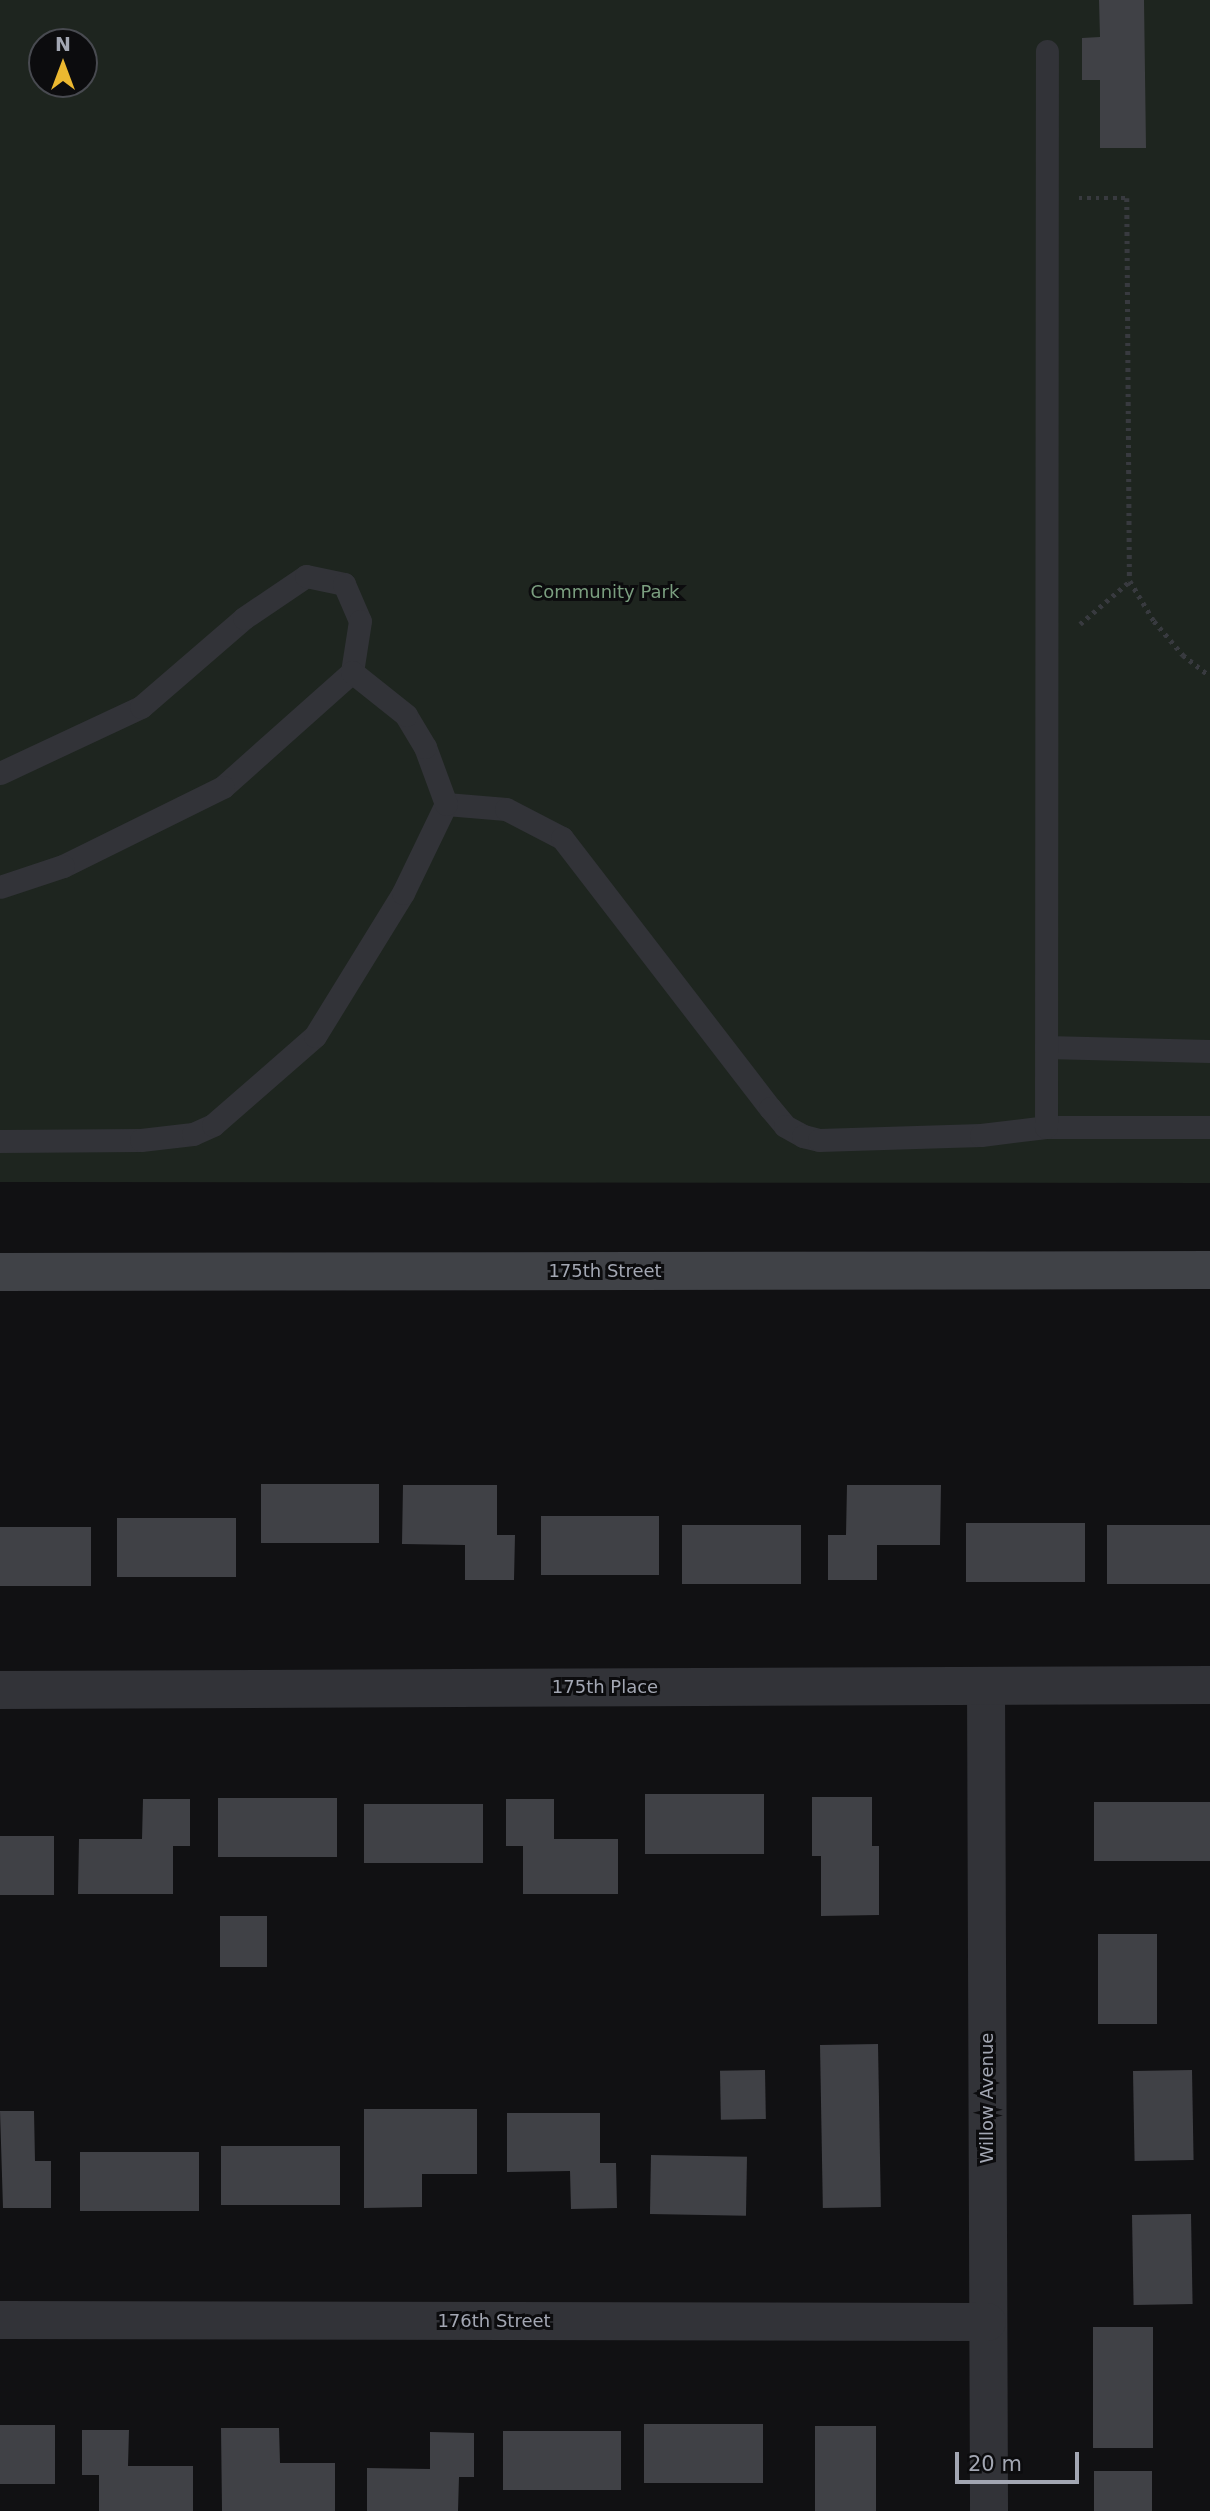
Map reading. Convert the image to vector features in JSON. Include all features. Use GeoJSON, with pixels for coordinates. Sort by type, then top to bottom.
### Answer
{"type":"FeatureCollection","features":[{"type":"Feature","properties":{"kind":"main road","name":"175th Street"},"geometry":{"type":"LineString","coordinates":[[0,1272],[1210,1270]]}},
{"type":"Feature","properties":{"kind":"street","name":"175th Place"},"geometry":{"type":"LineString","coordinates":[[0,1690],[1210,1685]]}},
{"type":"Feature","properties":{"kind":"street","name":"Willow Avenue"},"geometry":{"type":"LineString","coordinates":[[986,1686],[989,2511]]}},
{"type":"Feature","properties":{"kind":"street","name":"176th Street"},"geometry":{"type":"LineString","coordinates":[[0,2320],[987,2322]]}},
{"type":"Feature","properties":{"kind":"lane"},"geometry":{"type":"LineString","coordinates":[[1046,1127],[1047,51]]}},
{"type":"Feature","properties":{"kind":"lane"},"geometry":{"type":"LineString","coordinates":[[0,774],[141,707],[244,618],[306,576],[344,584],[360,621],[352,672],[223,787],[63,866],[0,887]]}},
{"type":"Feature","properties":{"kind":"lane"},"geometry":{"type":"LineString","coordinates":[[0,1141],[174,1138],[212,1125],[315,1036],[397,903],[446,804],[425,747],[406,715],[352,672]]}},
{"type":"Feature","properties":{"kind":"lane"},"geometry":{"type":"LineString","coordinates":[[446,804],[506,809],[562,838],[770,1108],[785,1126],[803,1136],[819,1140],[968,1135],[1046,1127],[1210,1127]]}},
{"type":"Feature","properties":{"kind":"lane"},"geometry":{"type":"LineString","coordinates":[[1046,1047],[1210,1051]]}},
{"type":"Feature","properties":{"kind":"path"},"geometry":{"type":"LineString","coordinates":[[1047,199],[1127,198],[1130,582],[1183,655],[1210,676]]}},
{"type":"Feature","properties":{"kind":"path"},"geometry":{"type":"LineString","coordinates":[[1046,645],[1097,614],[1130,582]]}},
{"type":"Feature","properties":{"kind":"green space","name":"Community Park"},"geometry":{"type":"Polygon","coordinates":[[[0,0],[1210,0],[1210,1183],[0,1182],[0,0]]]}},
{"type":"Feature","properties":{"kind":"building"},"geometry":{"type":"Polygon","coordinates":[[[1099,0],[1144,0],[1146,148],[1100,148],[1100,80],[1082,80],[1082,38],[1100,37],[1099,0]]]}},
{"type":"Feature","properties":{"kind":"building"},"geometry":{"type":"Polygon","coordinates":[[[261,1484],[379,1484],[379,1543],[261,1543],[261,1484]]]}},
{"type":"Feature","properties":{"kind":"building"},"geometry":{"type":"Polygon","coordinates":[[[403,1485],[497,1485],[497,1535],[515,1535],[514,1580],[465,1580],[465,1545],[402,1544],[403,1485]]]}},
{"type":"Feature","properties":{"kind":"building"},"geometry":{"type":"Polygon","coordinates":[[[847,1485],[941,1485],[940,1545],[877,1545],[877,1580],[828,1580],[828,1535],[846,1535],[847,1485]]]}},
{"type":"Feature","properties":{"kind":"building"},"geometry":{"type":"Polygon","coordinates":[[[541,1516],[659,1516],[659,1575],[541,1575],[541,1516]]]}},
{"type":"Feature","properties":{"kind":"building"},"geometry":{"type":"Polygon","coordinates":[[[117,1518],[236,1518],[236,1577],[117,1577],[117,1518]]]}},
{"type":"Feature","properties":{"kind":"building"},"geometry":{"type":"Polygon","coordinates":[[[966,1523],[1085,1523],[1085,1582],[966,1582],[966,1523]]]}},
{"type":"Feature","properties":{"kind":"building"},"geometry":{"type":"Polygon","coordinates":[[[682,1525],[801,1525],[801,1584],[682,1584],[682,1525]]]}},
{"type":"Feature","properties":{"kind":"building"},"geometry":{"type":"Polygon","coordinates":[[[1107,1525],[1210,1525],[1210,1584],[1107,1584],[1107,1525]]]}},
{"type":"Feature","properties":{"kind":"building"},"geometry":{"type":"Polygon","coordinates":[[[0,1527],[91,1527],[91,1586],[0,1586],[0,1527]]]}},
{"type":"Feature","properties":{"kind":"building"},"geometry":{"type":"Polygon","coordinates":[[[645,1794],[764,1794],[764,1854],[645,1854],[645,1794]]]}},
{"type":"Feature","properties":{"kind":"building"},"geometry":{"type":"Polygon","coordinates":[[[812,1797],[872,1797],[872,1846],[879,1846],[879,1915],[821,1916],[821,1856],[812,1856],[812,1797]]]}},
{"type":"Feature","properties":{"kind":"building"},"geometry":{"type":"Polygon","coordinates":[[[218,1798],[337,1798],[337,1857],[218,1857],[218,1798]]]}},
{"type":"Feature","properties":{"kind":"building"},"geometry":{"type":"Polygon","coordinates":[[[143,1799],[190,1799],[190,1846],[173,1846],[173,1894],[78,1894],[79,1839],[142,1839],[143,1799]]]}},
{"type":"Feature","properties":{"kind":"building"},"geometry":{"type":"Polygon","coordinates":[[[506,1799],[554,1799],[554,1839],[618,1839],[618,1894],[523,1894],[523,1846],[506,1846],[506,1799]]]}},
{"type":"Feature","properties":{"kind":"building"},"geometry":{"type":"Polygon","coordinates":[[[1094,1802],[1210,1802],[1210,1861],[1094,1861],[1094,1802]]]}},
{"type":"Feature","properties":{"kind":"building"},"geometry":{"type":"Polygon","coordinates":[[[364,1804],[483,1804],[483,1863],[364,1863],[364,1804]]]}},
{"type":"Feature","properties":{"kind":"building"},"geometry":{"type":"Polygon","coordinates":[[[0,1836],[54,1836],[54,1895],[0,1895],[0,1836]]]}},
{"type":"Feature","properties":{"kind":"building"},"geometry":{"type":"Polygon","coordinates":[[[220,1916],[267,1916],[267,1967],[220,1967],[220,1916]]]}},
{"type":"Feature","properties":{"kind":"building"},"geometry":{"type":"Polygon","coordinates":[[[1098,1934],[1157,1934],[1157,2024],[1098,2024],[1098,1934]]]}},
{"type":"Feature","properties":{"kind":"building"},"geometry":{"type":"Polygon","coordinates":[[[878,2044],[881,2207],[823,2208],[820,2045],[878,2044]]]}},
{"type":"Feature","properties":{"kind":"building"},"geometry":{"type":"Polygon","coordinates":[[[765,2070],[766,2119],[721,2120],[720,2071],[765,2070]]]}},
{"type":"Feature","properties":{"kind":"building"},"geometry":{"type":"Polygon","coordinates":[[[1192,2070],[1194,2160],[1135,2161],[1133,2071],[1192,2070]]]}},
{"type":"Feature","properties":{"kind":"building"},"geometry":{"type":"Polygon","coordinates":[[[364,2109],[477,2109],[477,2174],[422,2174],[422,2207],[364,2208],[364,2109]]]}},
{"type":"Feature","properties":{"kind":"building"},"geometry":{"type":"Polygon","coordinates":[[[0,2111],[34,2111],[35,2161],[51,2161],[51,2208],[3,2208],[0,2111]]]}},
{"type":"Feature","properties":{"kind":"building"},"geometry":{"type":"Polygon","coordinates":[[[507,2113],[600,2113],[600,2163],[616,2163],[617,2208],[571,2209],[570,2171],[507,2172],[507,2113]]]}},
{"type":"Feature","properties":{"kind":"building"},"geometry":{"type":"Polygon","coordinates":[[[221,2146],[340,2146],[340,2205],[221,2205],[221,2146]]]}},
{"type":"Feature","properties":{"kind":"building"},"geometry":{"type":"Polygon","coordinates":[[[80,2152],[199,2152],[199,2211],[80,2211],[80,2152]]]}},
{"type":"Feature","properties":{"kind":"building"},"geometry":{"type":"Polygon","coordinates":[[[651,2155],[747,2157],[746,2216],[650,2214],[651,2155]]]}},
{"type":"Feature","properties":{"kind":"building"},"geometry":{"type":"Polygon","coordinates":[[[1191,2214],[1193,2304],[1134,2305],[1132,2215],[1191,2214]]]}},
{"type":"Feature","properties":{"kind":"building"},"geometry":{"type":"Polygon","coordinates":[[[1093,2327],[1153,2327],[1153,2448],[1093,2448],[1093,2327]]]}},
{"type":"Feature","properties":{"kind":"building"},"geometry":{"type":"Polygon","coordinates":[[[644,2424],[763,2424],[763,2483],[644,2483],[644,2424]]]}},
{"type":"Feature","properties":{"kind":"building"},"geometry":{"type":"Polygon","coordinates":[[[0,2425],[55,2425],[55,2484],[0,2484],[0,2425]]]}},
{"type":"Feature","properties":{"kind":"building"},"geometry":{"type":"Polygon","coordinates":[[[815,2426],[876,2426],[876,2511],[815,2511],[815,2426]]]}},
{"type":"Feature","properties":{"kind":"building"},"geometry":{"type":"Polygon","coordinates":[[[221,2428],[279,2428],[280,2463],[335,2463],[335,2511],[222,2511],[221,2428]]]}},
{"type":"Feature","properties":{"kind":"building"},"geometry":{"type":"Polygon","coordinates":[[[82,2430],[129,2430],[128,2466],[193,2466],[193,2511],[99,2511],[99,2475],[82,2475],[82,2430]]]}},
{"type":"Feature","properties":{"kind":"building"},"geometry":{"type":"Polygon","coordinates":[[[503,2431],[621,2431],[621,2490],[503,2490],[503,2431]]]}},
{"type":"Feature","properties":{"kind":"building"},"geometry":{"type":"Polygon","coordinates":[[[430,2432],[474,2433],[474,2477],[459,2477],[458,2511],[367,2511],[367,2468],[430,2469],[430,2432]]]}},
{"type":"Feature","properties":{"kind":"building"},"geometry":{"type":"Polygon","coordinates":[[[1094,2471],[1152,2471],[1152,2511],[1094,2511],[1094,2471]]]}}]}
